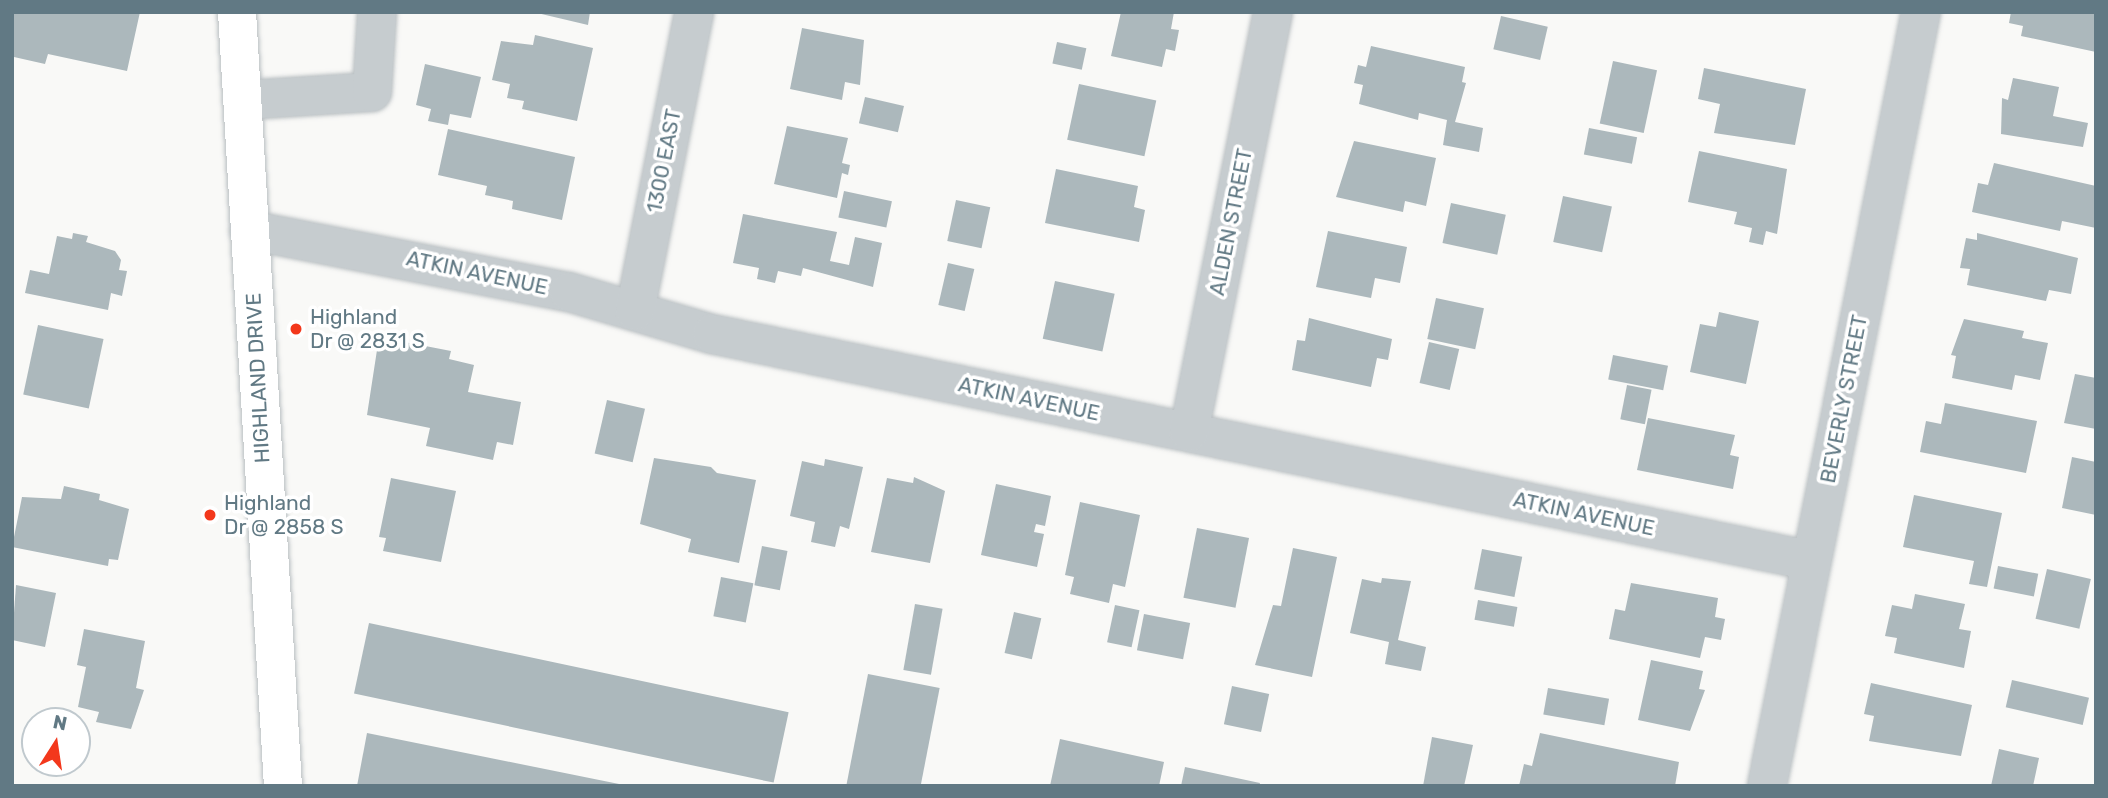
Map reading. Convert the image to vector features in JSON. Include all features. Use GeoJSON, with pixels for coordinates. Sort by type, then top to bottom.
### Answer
{"type":"FeatureCollection","features":[{"type":"Feature","properties":{"kind":"main road","name":"HIGHLAND DRIVE"},"geometry":{"type":"LineString","coordinates":[[237,12],[283,786]]}},
{"type":"Feature","properties":{"kind":"street"},"geometry":{"type":"LineString","coordinates":[[243,100],[372,92],[377,12]]}},
{"type":"Feature","properties":{"kind":"street","name":"1300 EAST"},"geometry":{"type":"LineString","coordinates":[[635,311],[694,12]]}},
{"type":"Feature","properties":{"kind":"street","name":"ALDEN STREET"},"geometry":{"type":"LineString","coordinates":[[1189,432],[1273,12]]}},
{"type":"Feature","properties":{"kind":"street","name":"BEVERLY STREET"},"geometry":{"type":"LineString","coordinates":[[1767,786],[1921,12]]}},
{"type":"Feature","properties":{"kind":"street","name":"ATKIN AVENUE"},"geometry":{"type":"LineString","coordinates":[[249,230],[569,292],[712,334],[1812,561]]}},
{"type":"Feature","properties":{"kind":"building"},"geometry":{"type":"Polygon","coordinates":[[[12,12],[140,12],[127,71],[48,54],[45,64],[14,57],[12,12]]]}},
{"type":"Feature","properties":{"kind":"building"},"geometry":{"type":"Polygon","coordinates":[[[533,12],[590,12],[588,25],[533,12]]]}},
{"type":"Feature","properties":{"kind":"building"},"geometry":{"type":"Polygon","coordinates":[[[1121,12],[1174,12],[1171,29],[1179,30],[1175,51],[1166,49],[1162,67],[1111,56],[1121,12]]]}},
{"type":"Feature","properties":{"kind":"building"},"geometry":{"type":"Polygon","coordinates":[[[2011,12],[2096,12],[2096,52],[2021,36],[2023,26],[2009,23],[2011,12]]]}},
{"type":"Feature","properties":{"kind":"building"},"geometry":{"type":"Polygon","coordinates":[[[1501,16],[1548,27],[1540,60],[1493,49],[1501,16]]]}},
{"type":"Feature","properties":{"kind":"building"},"geometry":{"type":"Polygon","coordinates":[[[802,28],[864,40],[860,85],[845,82],[842,100],[790,89],[802,28]]]}},
{"type":"Feature","properties":{"kind":"building"},"geometry":{"type":"Polygon","coordinates":[[[535,35],[593,48],[577,121],[522,109],[524,101],[507,98],[510,84],[492,80],[501,41],[533,45],[535,35]]]}},
{"type":"Feature","properties":{"kind":"building"},"geometry":{"type":"Polygon","coordinates":[[[1057,42],[1086,48],[1082,70],[1052,64],[1057,42]]]}},
{"type":"Feature","properties":{"kind":"building"},"geometry":{"type":"Polygon","coordinates":[[[1371,46],[1465,67],[1462,82],[1466,83],[1455,122],[1483,128],[1479,152],[1443,145],[1447,120],[1419,113],[1418,120],[1359,104],[1363,85],[1354,83],[1358,65],[1366,67],[1371,46]]]}},
{"type":"Feature","properties":{"kind":"building"},"geometry":{"type":"Polygon","coordinates":[[[1613,61],[1657,70],[1644,133],[1600,124],[1613,61]]]}},
{"type":"Feature","properties":{"kind":"building"},"geometry":{"type":"Polygon","coordinates":[[[425,64],[481,77],[471,118],[450,114],[448,125],[428,121],[431,109],[416,105],[425,64]]]}},
{"type":"Feature","properties":{"kind":"building"},"geometry":{"type":"Polygon","coordinates":[[[1704,68],[1806,89],[1795,145],[1714,133],[1720,104],[1698,99],[1704,68]]]}},
{"type":"Feature","properties":{"kind":"building"},"geometry":{"type":"Polygon","coordinates":[[[2013,78],[2059,87],[2053,116],[2088,123],[2083,147],[2001,134],[2002,98],[2008,100],[2013,78]]]}},
{"type":"Feature","properties":{"kind":"building"},"geometry":{"type":"Polygon","coordinates":[[[1079,84],[1156,100],[1144,156],[1067,140],[1079,84]]]}},
{"type":"Feature","properties":{"kind":"building"},"geometry":{"type":"Polygon","coordinates":[[[865,97],[904,106],[898,132],[859,123],[865,97]]]}},
{"type":"Feature","properties":{"kind":"building"},"geometry":{"type":"Polygon","coordinates":[[[787,126],[848,138],[842,163],[850,165],[848,175],[842,173],[837,198],[774,184],[787,126]]]}},
{"type":"Feature","properties":{"kind":"building"},"geometry":{"type":"Polygon","coordinates":[[[1589,128],[1637,137],[1632,164],[1584,155],[1589,128]]]}},
{"type":"Feature","properties":{"kind":"building"},"geometry":{"type":"Polygon","coordinates":[[[448,129],[575,157],[562,220],[512,209],[513,201],[485,195],[487,186],[438,175],[448,129]]]}},
{"type":"Feature","properties":{"kind":"building"},"geometry":{"type":"Polygon","coordinates":[[[1354,141],[1436,158],[1426,206],[1405,201],[1403,212],[1336,197],[1354,141]]]}},
{"type":"Feature","properties":{"kind":"building"},"geometry":{"type":"Polygon","coordinates":[[[1699,151],[1787,169],[1777,234],[1766,231],[1763,245],[1749,242],[1752,228],[1734,224],[1737,212],[1688,202],[1699,151]]]}},
{"type":"Feature","properties":{"kind":"building"},"geometry":{"type":"Polygon","coordinates":[[[1994,163],[2096,186],[2096,228],[2062,221],[2060,231],[1972,212],[1978,183],[1988,185],[1994,163]]]}},
{"type":"Feature","properties":{"kind":"building"},"geometry":{"type":"Polygon","coordinates":[[[1056,169],[1138,186],[1134,207],[1145,210],[1139,242],[1045,223],[1056,169]]]}},
{"type":"Feature","properties":{"kind":"building"},"geometry":{"type":"Polygon","coordinates":[[[844,191],[892,201],[886,228],[838,217],[844,191]]]}},
{"type":"Feature","properties":{"kind":"building"},"geometry":{"type":"Polygon","coordinates":[[[1563,196],[1612,206],[1602,252],[1553,242],[1563,196]]]}},
{"type":"Feature","properties":{"kind":"building"},"geometry":{"type":"Polygon","coordinates":[[[956,200],[990,207],[982,248],[947,241],[956,200]]]}},
{"type":"Feature","properties":{"kind":"building"},"geometry":{"type":"Polygon","coordinates":[[[1451,203],[1506,215],[1497,255],[1442,243],[1451,203]]]}},
{"type":"Feature","properties":{"kind":"building"},"geometry":{"type":"Polygon","coordinates":[[[743,214],[837,232],[830,261],[849,265],[855,237],[882,243],[873,287],[803,268],[801,276],[778,271],[775,283],[757,279],[759,268],[733,263],[743,214]]]}},
{"type":"Feature","properties":{"kind":"building"},"geometry":{"type":"Polygon","coordinates":[[[1328,231],[1407,247],[1400,283],[1375,278],[1371,298],[1316,287],[1328,231]]]}},
{"type":"Feature","properties":{"kind":"building"},"geometry":{"type":"Polygon","coordinates":[[[73,233],[88,236],[86,242],[115,251],[121,260],[119,270],[127,271],[122,296],[111,293],[108,310],[25,293],[30,270],[49,274],[57,236],[72,239],[73,233]]]}},
{"type":"Feature","properties":{"kind":"building"},"geometry":{"type":"Polygon","coordinates":[[[1977,233],[2078,258],[2071,294],[2049,290],[2046,301],[1967,285],[1970,269],[1960,268],[1966,238],[1977,240],[1977,233]]]}},
{"type":"Feature","properties":{"kind":"building"},"geometry":{"type":"Polygon","coordinates":[[[948,263],[974,269],[965,311],[938,305],[948,263]]]}},
{"type":"Feature","properties":{"kind":"building"},"geometry":{"type":"Polygon","coordinates":[[[1055,281],[1115,294],[1102,351],[1043,339],[1055,281]]]}},
{"type":"Feature","properties":{"kind":"building"},"geometry":{"type":"Polygon","coordinates":[[[1436,298],[1484,308],[1475,349],[1427,339],[1436,298]]]}},
{"type":"Feature","properties":{"kind":"building"},"geometry":{"type":"Polygon","coordinates":[[[1719,312],[1759,321],[1746,384],[1690,372],[1700,324],[1716,327],[1719,312]]]}},
{"type":"Feature","properties":{"kind":"building"},"geometry":{"type":"Polygon","coordinates":[[[1309,318],[1392,339],[1388,360],[1377,358],[1371,387],[1292,370],[1297,340],[1305,341],[1309,318]]]}},
{"type":"Feature","properties":{"kind":"building"},"geometry":{"type":"Polygon","coordinates":[[[1964,319],[2024,331],[2022,338],[2048,343],[2040,380],[2015,375],[2012,390],[1952,378],[1956,356],[1951,355],[1964,319]]]}},
{"type":"Feature","properties":{"kind":"building"},"geometry":{"type":"Polygon","coordinates":[[[38,325],[104,339],[89,408],[23,394],[38,325]]]}},
{"type":"Feature","properties":{"kind":"building"},"geometry":{"type":"Polygon","coordinates":[[[379,337],[451,351],[449,359],[474,365],[468,392],[521,402],[513,445],[497,442],[493,460],[426,446],[430,428],[367,415],[379,337]]]}},
{"type":"Feature","properties":{"kind":"building"},"geometry":{"type":"Polygon","coordinates":[[[1429,342],[1459,349],[1450,390],[1420,383],[1429,342]]]}},
{"type":"Feature","properties":{"kind":"building"},"geometry":{"type":"Polygon","coordinates":[[[1613,355],[1668,366],[1663,390],[1608,380],[1613,355]]]}},
{"type":"Feature","properties":{"kind":"building"},"geometry":{"type":"Polygon","coordinates":[[[2075,374],[2096,378],[2096,429],[2064,423],[2075,374]]]}},
{"type":"Feature","properties":{"kind":"building"},"geometry":{"type":"Polygon","coordinates":[[[1627,385],[1652,390],[1645,424],[1620,419],[1627,385]]]}},
{"type":"Feature","properties":{"kind":"building"},"geometry":{"type":"Polygon","coordinates":[[[607,400],[645,409],[633,462],[595,454],[607,400]]]}},
{"type":"Feature","properties":{"kind":"building"},"geometry":{"type":"Polygon","coordinates":[[[1945,403],[2037,421],[2026,473],[1920,452],[1926,421],[1941,424],[1945,403]]]}},
{"type":"Feature","properties":{"kind":"building"},"geometry":{"type":"Polygon","coordinates":[[[1648,418],[1735,435],[1730,455],[1739,457],[1733,489],[1637,470],[1648,418]]]}},
{"type":"Feature","properties":{"kind":"building"},"geometry":{"type":"Polygon","coordinates":[[[2072,457],[2096,462],[2096,515],[2062,508],[2072,457]]]}},
{"type":"Feature","properties":{"kind":"building"},"geometry":{"type":"Polygon","coordinates":[[[654,458],[711,467],[717,473],[756,480],[739,563],[688,552],[691,539],[640,524],[654,458]]]}},
{"type":"Feature","properties":{"kind":"building"},"geometry":{"type":"Polygon","coordinates":[[[825,459],[863,467],[849,529],[840,526],[835,547],[811,542],[815,522],[790,516],[802,461],[824,466],[825,459]]]}},
{"type":"Feature","properties":{"kind":"building"},"geometry":{"type":"Polygon","coordinates":[[[914,477],[945,491],[930,563],[871,552],[887,478],[913,483],[914,477]]]}},
{"type":"Feature","properties":{"kind":"building"},"geometry":{"type":"Polygon","coordinates":[[[391,478],[456,491],[441,562],[383,551],[386,538],[379,537],[391,478]]]}},
{"type":"Feature","properties":{"kind":"building"},"geometry":{"type":"Polygon","coordinates":[[[996,484],[1051,496],[1045,526],[1036,524],[1034,532],[1044,534],[1037,567],[981,555],[996,484]]]}},
{"type":"Feature","properties":{"kind":"building"},"geometry":{"type":"Polygon","coordinates":[[[64,486],[100,494],[99,500],[129,509],[118,560],[109,559],[108,566],[12,547],[22,497],[61,499],[64,486]]]}},
{"type":"Feature","properties":{"kind":"building"},"geometry":{"type":"Polygon","coordinates":[[[1914,495],[2002,513],[1987,587],[1969,584],[1974,561],[1903,547],[1914,495]]]}},
{"type":"Feature","properties":{"kind":"building"},"geometry":{"type":"Polygon","coordinates":[[[1080,502],[1140,515],[1125,587],[1113,584],[1109,603],[1070,594],[1074,577],[1065,575],[1080,502]]]}},
{"type":"Feature","properties":{"kind":"building"},"geometry":{"type":"Polygon","coordinates":[[[1197,528],[1249,538],[1235,608],[1183,598],[1197,528]]]}},
{"type":"Feature","properties":{"kind":"building"},"geometry":{"type":"Polygon","coordinates":[[[762,546],[788,551],[780,590],[754,585],[762,546]]]}},
{"type":"Feature","properties":{"kind":"building"},"geometry":{"type":"Polygon","coordinates":[[[1293,548],[1337,557],[1312,677],[1255,665],[1273,605],[1281,606],[1293,548]]]}},
{"type":"Feature","properties":{"kind":"building"},"geometry":{"type":"Polygon","coordinates":[[[1482,549],[1522,557],[1514,597],[1474,589],[1482,549]]]}},
{"type":"Feature","properties":{"kind":"building"},"geometry":{"type":"Polygon","coordinates":[[[1998,566],[2038,574],[2034,596],[1994,589],[1998,566]]]}},
{"type":"Feature","properties":{"kind":"building"},"geometry":{"type":"Polygon","coordinates":[[[2047,569],[2091,579],[2079,629],[2036,619],[2047,569]]]}},
{"type":"Feature","properties":{"kind":"building"},"geometry":{"type":"Polygon","coordinates":[[[721,577],[753,583],[746,623],[713,616],[721,577]]]}},
{"type":"Feature","properties":{"kind":"building"},"geometry":{"type":"Polygon","coordinates":[[[1382,578],[1411,581],[1398,640],[1426,647],[1421,671],[1385,664],[1389,642],[1350,633],[1362,579],[1381,583],[1382,578]]]}},
{"type":"Feature","properties":{"kind":"building"},"geometry":{"type":"Polygon","coordinates":[[[1631,583],[1718,598],[1715,617],[1725,619],[1721,640],[1705,637],[1700,658],[1609,639],[1615,609],[1625,611],[1631,583]]]}},
{"type":"Feature","properties":{"kind":"building"},"geometry":{"type":"Polygon","coordinates":[[[16,585],[56,593],[45,647],[12,640],[16,585]]]}},
{"type":"Feature","properties":{"kind":"building"},"geometry":{"type":"Polygon","coordinates":[[[1915,594],[1965,604],[1959,629],[1971,631],[1964,668],[1894,653],[1897,638],[1885,636],[1892,605],[1912,609],[1915,594]]]}},
{"type":"Feature","properties":{"kind":"building"},"geometry":{"type":"Polygon","coordinates":[[[1478,600],[1517,607],[1514,627],[1475,620],[1478,600]]]}},
{"type":"Feature","properties":{"kind":"building"},"geometry":{"type":"Polygon","coordinates":[[[915,604],[943,609],[931,675],[903,670],[915,604]]]}},
{"type":"Feature","properties":{"kind":"building"},"geometry":{"type":"Polygon","coordinates":[[[1115,605],[1139,610],[1132,647],[1107,642],[1115,605]]]}},
{"type":"Feature","properties":{"kind":"building"},"geometry":{"type":"Polygon","coordinates":[[[1014,612],[1041,618],[1032,659],[1005,653],[1014,612]]]}},
{"type":"Feature","properties":{"kind":"building"},"geometry":{"type":"Polygon","coordinates":[[[1144,614],[1190,623],[1183,659],[1137,650],[1144,614]]]}},
{"type":"Feature","properties":{"kind":"building"},"geometry":{"type":"Polygon","coordinates":[[[369,623],[789,712],[774,783],[354,693],[369,623]]]}},
{"type":"Feature","properties":{"kind":"building"},"geometry":{"type":"Polygon","coordinates":[[[84,629],[145,641],[136,688],[144,690],[131,729],[96,722],[99,712],[91,710],[91,707],[78,707],[86,667],[77,665],[84,629]]]}},
{"type":"Feature","properties":{"kind":"building"},"geometry":{"type":"Polygon","coordinates":[[[1651,660],[1703,671],[1699,689],[1705,690],[1690,731],[1638,720],[1651,660]]]}},
{"type":"Feature","properties":{"kind":"building"},"geometry":{"type":"Polygon","coordinates":[[[868,674],[940,688],[921,786],[846,786],[868,674]]]}},
{"type":"Feature","properties":{"kind":"building"},"geometry":{"type":"Polygon","coordinates":[[[2012,680],[2089,698],[2083,725],[2006,707],[2012,680]]]}},
{"type":"Feature","properties":{"kind":"building"},"geometry":{"type":"Polygon","coordinates":[[[1871,683],[1972,705],[1961,756],[1869,741],[1874,716],[1864,714],[1871,683]]]}},
{"type":"Feature","properties":{"kind":"building"},"geometry":{"type":"Polygon","coordinates":[[[1232,686],[1269,694],[1261,732],[1224,724],[1232,686]]]}},
{"type":"Feature","properties":{"kind":"building"},"geometry":{"type":"Polygon","coordinates":[[[1548,688],[1609,699],[1604,725],[1543,715],[1548,688]]]}},
{"type":"Feature","properties":{"kind":"building"},"geometry":{"type":"Polygon","coordinates":[[[367,733],[624,785],[624,786],[357,786],[367,733]]]}},
{"type":"Feature","properties":{"kind":"building"},"geometry":{"type":"Polygon","coordinates":[[[1540,733],[1679,762],[1675,786],[1519,786],[1524,764],[1532,766],[1540,733]]]}},
{"type":"Feature","properties":{"kind":"building"},"geometry":{"type":"Polygon","coordinates":[[[1432,737],[1473,745],[1464,786],[1423,786],[1432,737]]]}},
{"type":"Feature","properties":{"kind":"building"},"geometry":{"type":"Polygon","coordinates":[[[1060,739],[1164,762],[1159,786],[1050,786],[1060,739]]]}},
{"type":"Feature","properties":{"kind":"building"},"geometry":{"type":"Polygon","coordinates":[[[1999,749],[2039,758],[2033,786],[1991,786],[1999,749]]]}},
{"type":"Feature","properties":{"kind":"building"},"geometry":{"type":"Polygon","coordinates":[[[1185,767],[1260,783],[1259,786],[1181,786],[1185,767]]]}},
{"type":"Feature","properties":{"kind":"place","name":"Highland Dr @ 2831 S"},"geometry":{"type":"Point","coordinates":[296,329]}},
{"type":"Feature","properties":{"kind":"place","name":"Highland Dr @ 2858 S"},"geometry":{"type":"Point","coordinates":[210,515]}}]}
